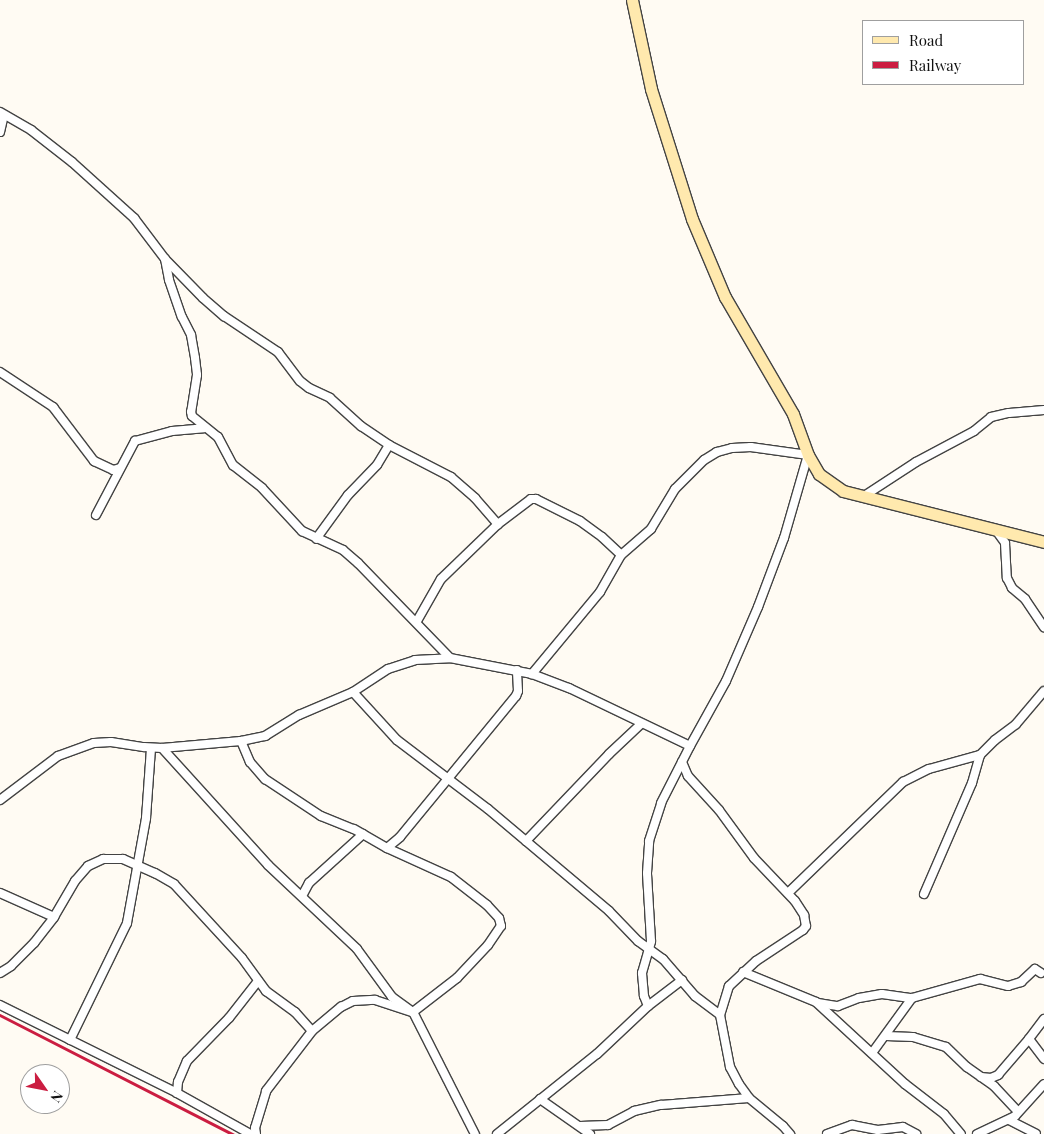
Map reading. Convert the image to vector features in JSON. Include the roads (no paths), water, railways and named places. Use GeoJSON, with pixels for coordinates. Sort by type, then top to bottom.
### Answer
{"type":"FeatureCollection","features":[{"type":"Feature","properties":{"kind":"street"},"geometry":{"type":"LineString","coordinates":[[632,0],[651,89],[692,218],[725,297],[794,414],[808,455],[819,474],[829,483],[843,491],[1044,542]]}},
{"type":"Feature","properties":{"kind":"street"},"geometry":{"type":"LineString","coordinates":[[0,132],[2,113],[43,139],[123,208],[149,236],[166,259],[213,306],[278,352],[300,381],[309,388],[330,398],[361,426],[389,445],[451,476],[498,524]]}},
{"type":"Feature","properties":{"kind":"street"},"geometry":{"type":"LineString","coordinates":[[166,259],[169,280],[182,317],[191,335],[195,358],[196,382],[190,412],[204,428],[218,437],[233,465],[262,488],[302,531],[347,553],[417,621],[450,658]]}},
{"type":"Feature","properties":{"kind":"street"},"geometry":{"type":"LineString","coordinates":[[0,372],[54,407],[94,461],[108,469],[120,468]]}},
{"type":"Feature","properties":{"kind":"street"},"geometry":{"type":"LineString","coordinates":[[864,496],[916,462],[974,431],[991,418],[1009,413],[1044,410]]}},
{"type":"Feature","properties":{"kind":"street"},"geometry":{"type":"LineString","coordinates":[[96,515],[112,489],[120,468],[135,441],[140,438],[204,428]]}},
{"type":"Feature","properties":{"kind":"street"},"geometry":{"type":"LineString","coordinates":[[316,539],[348,495],[377,466],[389,445]]}},
{"type":"Feature","properties":{"kind":"street"},"geometry":{"type":"LineString","coordinates":[[532,674],[600,592],[621,555],[651,529],[675,489],[704,460],[717,452],[732,448],[751,447],[808,455]]}},
{"type":"Feature","properties":{"kind":"street"},"geometry":{"type":"LineString","coordinates":[[648,1006],[644,996],[642,973],[651,934],[647,873],[649,841],[661,802],[726,681],[758,607],[784,538],[808,455]]}},
{"type":"Feature","properties":{"kind":"street"},"geometry":{"type":"LineString","coordinates":[[417,621],[441,579],[498,524],[531,499],[536,499],[580,521],[602,536],[621,555]]}},
{"type":"Feature","properties":{"kind":"street"},"geometry":{"type":"LineString","coordinates":[[995,529],[1005,543],[1007,578],[1012,588],[1025,599],[1044,627]]}},
{"type":"Feature","properties":{"kind":"street"},"geometry":{"type":"LineString","coordinates":[[0,800],[15,791],[42,767],[67,752],[94,743],[111,742],[162,748],[241,741],[265,736],[299,716],[353,692],[372,678],[414,660],[450,658],[532,674],[569,688],[690,746]]}},
{"type":"Feature","properties":{"kind":"street"},"geometry":{"type":"LineString","coordinates":[[387,848],[400,837],[516,696],[518,691],[517,670]]}},
{"type":"Feature","properties":{"kind":"street"},"geometry":{"type":"LineString","coordinates":[[924,894],[972,783],[980,755],[995,740],[1016,724],[1044,691]]}},
{"type":"Feature","properties":{"kind":"street"},"geometry":{"type":"LineString","coordinates":[[353,692],[384,728],[526,841],[621,922],[649,949],[663,959],[695,996],[720,1015]]}},
{"type":"Feature","properties":{"kind":"street"},"geometry":{"type":"LineString","coordinates":[[526,841],[609,754],[641,724]]}},
{"type":"Feature","properties":{"kind":"street"},"geometry":{"type":"LineString","coordinates":[[241,741],[250,762],[265,779],[321,816],[451,876],[478,896],[502,922],[488,945],[457,978],[413,1012]]}},
{"type":"Feature","properties":{"kind":"street"},"geometry":{"type":"LineString","coordinates":[[70,1040],[122,936],[132,900],[136,865],[146,818],[151,748]]}},
{"type":"Feature","properties":{"kind":"street"},"geometry":{"type":"LineString","coordinates":[[162,748],[247,844],[358,949],[392,997],[413,1012],[475,1134]]}},
{"type":"Feature","properties":{"kind":"street"},"geometry":{"type":"LineString","coordinates":[[788,893],[903,782],[929,769],[980,755]]}},
{"type":"Feature","properties":{"kind":"street"},"geometry":{"type":"LineString","coordinates":[[682,762],[688,776],[719,810],[754,858],[788,893],[804,915],[806,926],[803,930],[756,960],[729,986],[720,1015],[730,1067],[749,1098],[790,1134]]}},
{"type":"Feature","properties":{"kind":"street"},"geometry":{"type":"LineString","coordinates":[[302,896],[310,883],[363,834]]}},
{"type":"Feature","properties":{"kind":"street"},"geometry":{"type":"LineString","coordinates":[[0,973],[11,966],[24,953],[54,917],[75,880],[88,866],[103,858],[123,859],[174,884],[242,958],[266,991],[295,1012],[312,1031]]}},
{"type":"Feature","properties":{"kind":"street"},"geometry":{"type":"LineString","coordinates":[[0,893],[54,917]]}},
{"type":"Feature","properties":{"kind":"street"},"geometry":{"type":"LineString","coordinates":[[743,972],[816,1002],[838,1006],[858,998],[882,994],[912,998],[980,979],[1008,986],[1021,982],[1036,969],[1040,973]]}},
{"type":"Feature","properties":{"kind":"street"},"geometry":{"type":"LineString","coordinates":[[497,1134],[597,1054],[648,1006],[682,980]]}},
{"type":"Feature","properties":{"kind":"street"},"geometry":{"type":"LineString","coordinates":[[177,1093],[178,1082],[187,1061],[229,1018],[258,981]]}},
{"type":"Feature","properties":{"kind":"street"},"geometry":{"type":"LineString","coordinates":[[872,1053],[912,998]]}},
{"type":"Feature","properties":{"kind":"street"},"geometry":{"type":"LineString","coordinates":[[256,1134],[255,1128],[266,1091],[312,1031],[348,1003],[364,999],[375,1000],[413,1012]]}},
{"type":"Feature","properties":{"kind":"street"},"geometry":{"type":"LineString","coordinates":[[816,1002],[906,1084],[944,1114],[961,1134]]}},
{"type":"Feature","properties":{"kind":"street"},"geometry":{"type":"LineString","coordinates":[[0,1005],[177,1093],[250,1134]]}},
{"type":"Feature","properties":{"kind":"street"},"geometry":{"type":"LineString","coordinates":[[981,1077],[991,1078],[998,1075],[1044,1019]]}},
{"type":"Feature","properties":{"kind":"street"},"geometry":{"type":"LineString","coordinates":[[886,1036],[905,1036],[938,1043],[994,1086],[1018,1112]]}},
{"type":"Feature","properties":{"kind":"street"},"geometry":{"type":"LineString","coordinates":[[1028,1039],[1044,1059]]}},
{"type":"Feature","properties":{"kind":"street"},"geometry":{"type":"LineString","coordinates":[[977,1134],[1009,1120],[1044,1084]]}},
{"type":"Feature","properties":{"kind":"street"},"geometry":{"type":"LineString","coordinates":[[580,1126],[608,1125],[634,1110],[661,1105],[749,1098]]}},
{"type":"Feature","properties":{"kind":"street"},"geometry":{"type":"LineString","coordinates":[[540,1099],[590,1134]]}},
{"type":"Feature","properties":{"kind":"street"},"geometry":{"type":"LineString","coordinates":[[1009,1120],[1036,1134]]}},
{"type":"Feature","properties":{"kind":"street"},"geometry":{"type":"LineString","coordinates":[[827,1134],[852,1125],[878,1130],[903,1127],[916,1134]]}},
{"type":"Feature","properties":{"kind":"railway"},"geometry":{"type":"LineString","coordinates":[[0,1015],[233,1134]]}}]}
